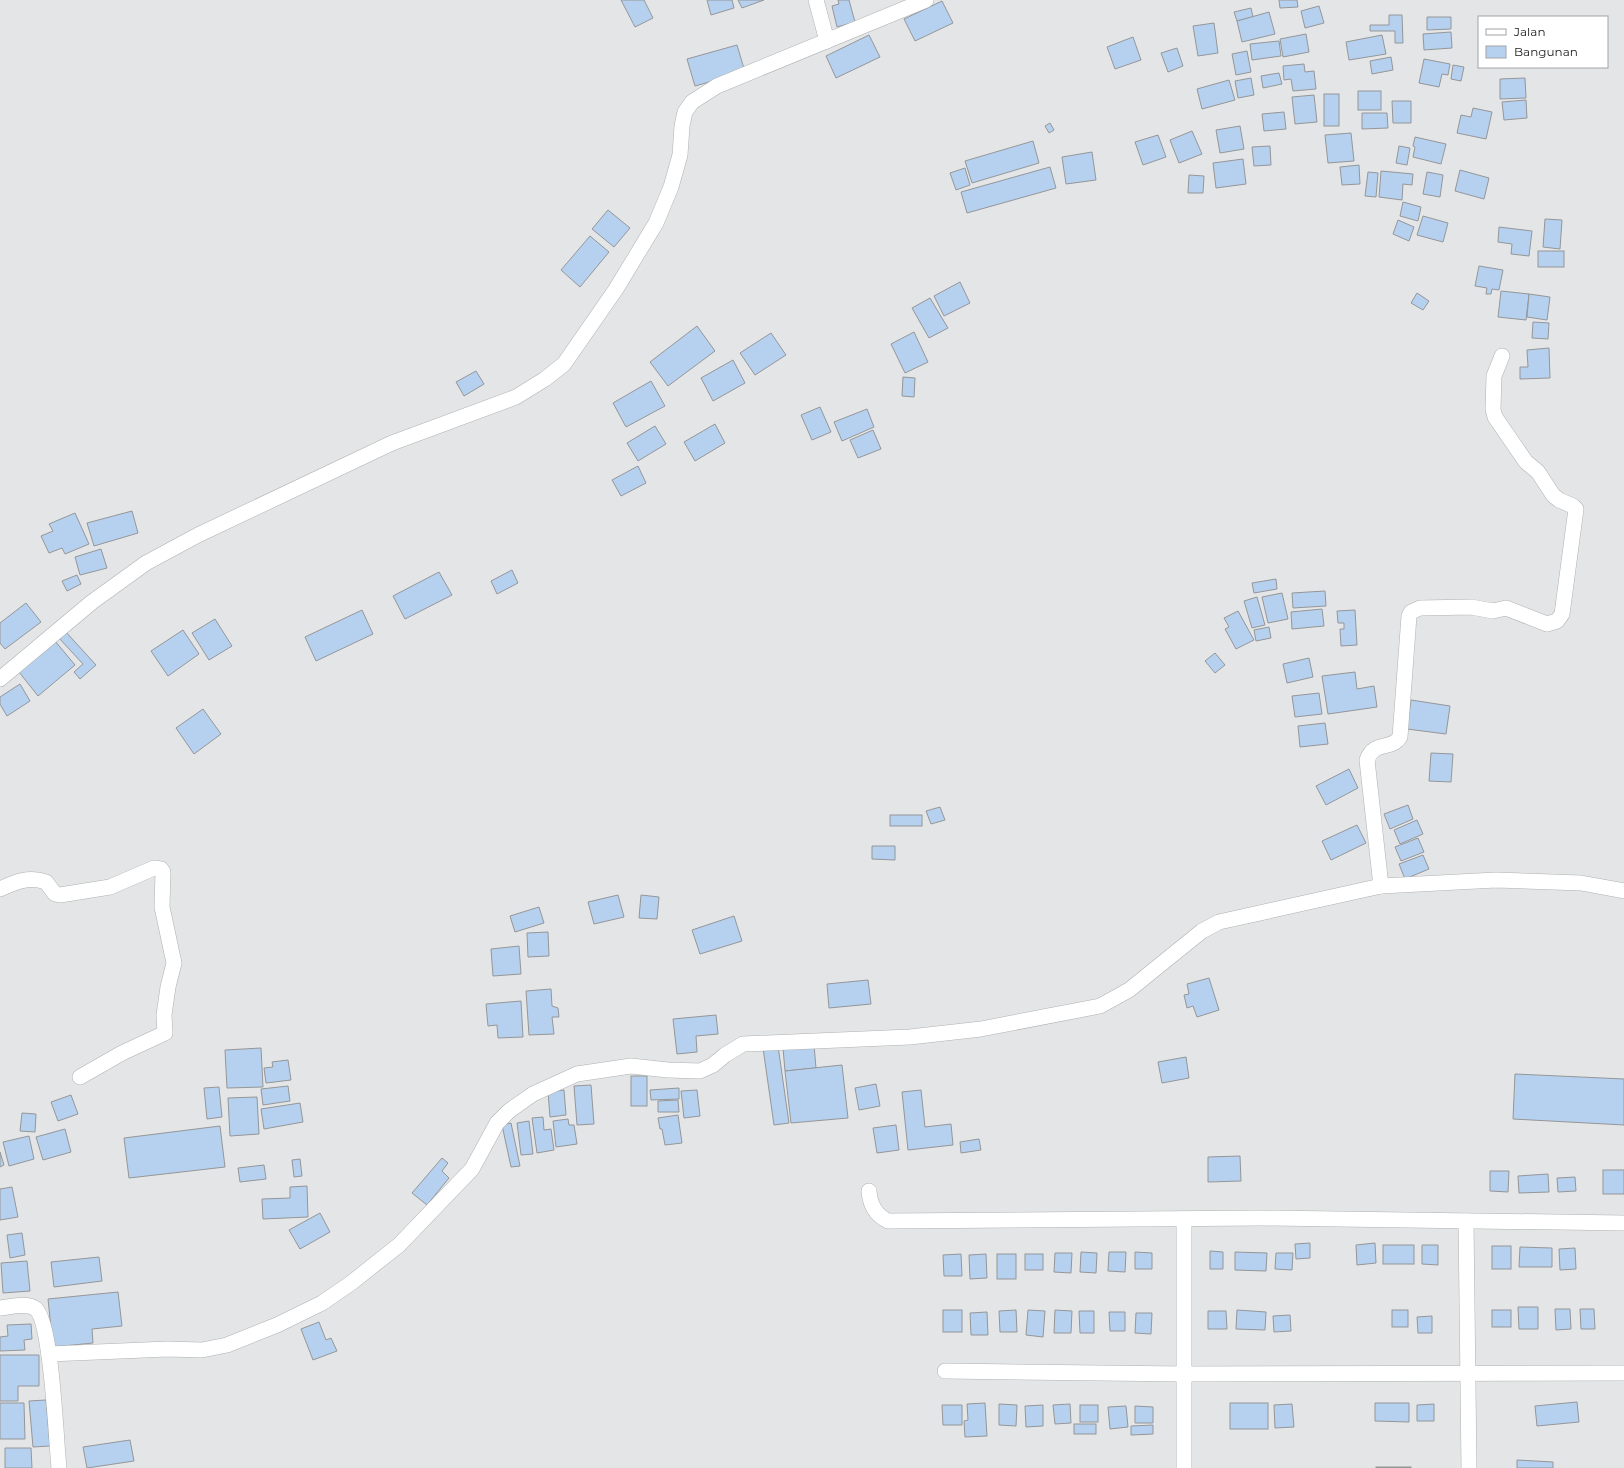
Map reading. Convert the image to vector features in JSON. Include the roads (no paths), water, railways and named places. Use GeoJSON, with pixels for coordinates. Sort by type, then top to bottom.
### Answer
{"type":"FeatureCollection","features":[{"type":"Feature","properties":{"kind":"street"},"geometry":{"type":"LineString","coordinates":[[816,0],[828,41]]}},
{"type":"Feature","properties":{"kind":"street"},"geometry":{"type":"LineString","coordinates":[[0,679],[92,602],[146,563],[198,535],[392,444],[465,415],[516,397],[545,379],[564,364],[616,289],[656,223],[671,188],[680,155],[682,126],[685,112],[692,102],[717,86],[926,0]]}},
{"type":"Feature","properties":{"kind":"street"},"geometry":{"type":"LineString","coordinates":[[1381,886],[1367,760],[1375,748],[1395,743],[1400,737],[1409,616],[1411,612],[1420,608],[1471,607],[1493,611],[1506,608],[1548,624],[1557,621],[1562,614],[1576,509],[1574,506],[1559,500],[1553,495],[1538,472],[1526,462],[1495,417],[1493,409],[1494,376],[1502,356]]}},
{"type":"Feature","properties":{"kind":"street"},"geometry":{"type":"LineString","coordinates":[[0,889],[17,881],[33,880],[46,882],[55,894],[60,895],[110,887],[154,868],[161,869],[163,872],[162,907],[174,963],[164,1015],[165,1033],[122,1053],[80,1077]]}},
{"type":"Feature","properties":{"kind":"street"},"geometry":{"type":"LineString","coordinates":[[49,1354],[168,1349],[202,1350],[227,1345],[277,1325],[322,1303],[351,1283],[399,1245],[448,1196],[472,1169],[497,1123],[509,1111],[533,1094],[577,1074],[631,1066],[668,1070],[700,1071],[713,1065],[725,1055],[743,1044],[918,1036],[981,1029],[1100,1006],[1129,990],[1197,934],[1219,922],[1381,886],[1496,880],[1581,883],[1624,891]]}},
{"type":"Feature","properties":{"kind":"street"},"geometry":{"type":"LineString","coordinates":[[869,1191],[870,1202],[875,1210],[881,1218],[888,1221],[1184,1220],[1262,1218],[1624,1223]]}},
{"type":"Feature","properties":{"kind":"street"},"geometry":{"type":"LineString","coordinates":[[1184,1220],[1184,1468]]}},
{"type":"Feature","properties":{"kind":"street"},"geometry":{"type":"LineString","coordinates":[[1466,1221],[1468,1468]]}},
{"type":"Feature","properties":{"kind":"street"},"geometry":{"type":"LineString","coordinates":[[0,1308],[29,1306],[34,1308],[40,1314],[43,1321],[49,1354],[59,1468]]}},
{"type":"Feature","properties":{"kind":"street"},"geometry":{"type":"LineString","coordinates":[[945,1371],[1184,1374],[1624,1373]]}}]}
